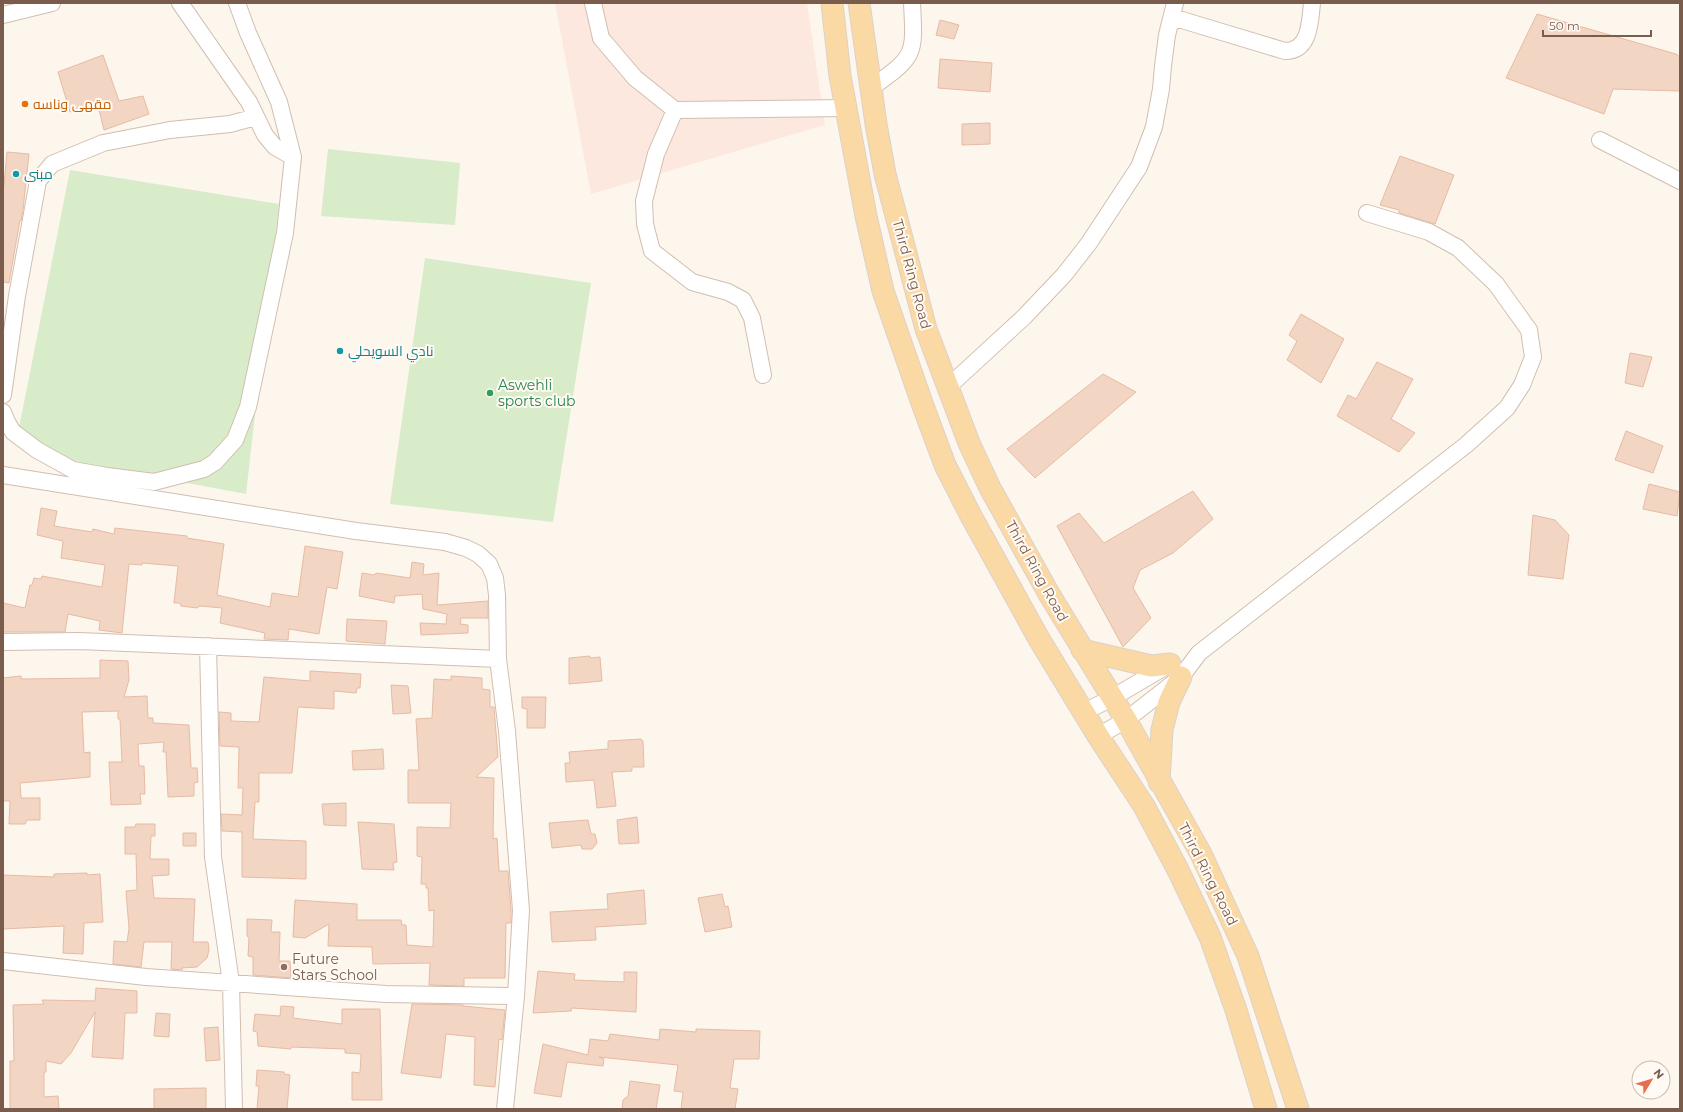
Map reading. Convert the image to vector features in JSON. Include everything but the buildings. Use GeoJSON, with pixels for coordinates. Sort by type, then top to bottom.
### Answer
{"type":"FeatureCollection","features":[{"type":"Feature","properties":{"kind":"main road","name":"Third Ring Road"},"geometry":{"type":"LineString","coordinates":[[832,3],[840,76],[866,216],[883,291],[945,465],[971,516],[1039,639],[1098,736],[1144,806],[1178,870],[1210,937],[1236,1010],[1266,1109]]}},
{"type":"Feature","properties":{"kind":"main road","name":"Third Ring Road"},"geometry":{"type":"LineString","coordinates":[[859,3],[876,124],[889,188],[926,329],[969,443],[990,488],[1082,650],[1126,720],[1159,782],[1201,854],[1248,956],[1298,1109]]}},
{"type":"Feature","properties":{"kind":"main road"},"geometry":{"type":"LineString","coordinates":[[1082,650],[1176,671],[1162,730],[1159,782]]}},
{"type":"Feature","properties":{"kind":"street"},"geometry":{"type":"LineString","coordinates":[[3,15],[52,3]]}},
{"type":"Feature","properties":{"kind":"street"},"geometry":{"type":"LineString","coordinates":[[180,3],[191,16],[249,102],[265,135],[274,147],[293,157]]}},
{"type":"Feature","properties":{"kind":"street"},"geometry":{"type":"LineString","coordinates":[[3,412],[13,432],[37,450],[73,470],[154,482],[204,469],[215,462],[235,440],[248,407],[285,233],[293,157],[279,102],[248,33],[237,3]]}},
{"type":"Feature","properties":{"kind":"street"},"geometry":{"type":"LineString","coordinates":[[593,3],[601,38],[635,78],[675,110],[846,108]]}},
{"type":"Feature","properties":{"kind":"street"},"geometry":{"type":"LineString","coordinates":[[871,88],[898,68],[911,55],[914,37],[912,3]]}},
{"type":"Feature","properties":{"kind":"street"},"geometry":{"type":"LineString","coordinates":[[948,387],[1024,317],[1064,275],[1089,243],[1139,167],[1154,127],[1161,89],[1162,66],[1174,10],[1285,51],[1294,51],[1302,44],[1307,34],[1312,3]]}},
{"type":"Feature","properties":{"kind":"street"},"geometry":{"type":"LineString","coordinates":[[675,110],[656,154],[644,201],[645,224],[652,251],[692,282],[728,292],[743,300],[752,318],[763,375]]}},
{"type":"Feature","properties":{"kind":"street"},"geometry":{"type":"LineString","coordinates":[[3,395],[17,296],[38,181],[44,172],[52,164],[103,143],[170,130],[230,124],[256,117]]}},
{"type":"Feature","properties":{"kind":"street"},"geometry":{"type":"LineString","coordinates":[[1600,140],[1680,181]]}},
{"type":"Feature","properties":{"kind":"street"},"geometry":{"type":"LineString","coordinates":[[1098,736],[1126,720],[1176,671],[1488,427],[1507,408],[1522,385],[1533,357],[1529,330],[1496,284],[1458,248],[1429,232],[1367,212]]}},
{"type":"Feature","properties":{"kind":"street"},"geometry":{"type":"LineString","coordinates":[[3,475],[356,531],[422,538],[466,548],[478,554],[489,564],[495,578],[498,659],[507,731],[521,910],[516,996],[505,1109]]}},
{"type":"Feature","properties":{"kind":"street"},"geometry":{"type":"LineString","coordinates":[[3,642],[79,641],[498,659]]}},
{"type":"Feature","properties":{"kind":"street"},"geometry":{"type":"LineString","coordinates":[[208,646],[213,857],[231,983],[234,1109]]}},
{"type":"Feature","properties":{"kind":"street"},"geometry":{"type":"LineString","coordinates":[[1084,712],[1112,698],[1176,671]]}},
{"type":"Feature","properties":{"kind":"street"},"geometry":{"type":"LineString","coordinates":[[3,961],[146,977],[386,994],[516,996]]}},
{"type":"Feature","properties":{"kind":"shaded area"},"geometry":{"type":"Polygon","coordinates":[[[555,3],[807,3],[825,125],[591,194],[555,3]]]}},
{"type":"Feature","properties":{"kind":"green space"},"geometry":{"type":"Polygon","coordinates":[[[328,149],[460,163],[455,225],[321,216],[328,149]]]}},
{"type":"Feature","properties":{"kind":"green space"},"geometry":{"type":"Polygon","coordinates":[[[70,170],[279,204],[246,494],[32,454],[19,428],[70,170]]]}},
{"type":"Feature","properties":{"kind":"green space","name":"Aswehli sports club"},"geometry":{"type":"Polygon","coordinates":[[[425,258],[591,283],[553,522],[390,504],[425,258]]]}},
{"type":"Feature","properties":{"kind":"place","name":"مقهى وناسه"},"geometry":{"type":"Point","coordinates":[25,104]}},
{"type":"Feature","properties":{"kind":"place","name":"مبنى"},"geometry":{"type":"Point","coordinates":[16,174]}},
{"type":"Feature","properties":{"kind":"place","name":"نادي السويحلي"},"geometry":{"type":"Point","coordinates":[340,351]}},
{"type":"Feature","properties":{"kind":"place","name":"Aswehli sports club"},"geometry":{"type":"Point","coordinates":[490,393]}},
{"type":"Feature","properties":{"kind":"place","name":"Future Stars School"},"geometry":{"type":"Point","coordinates":[284,967]}}]}
